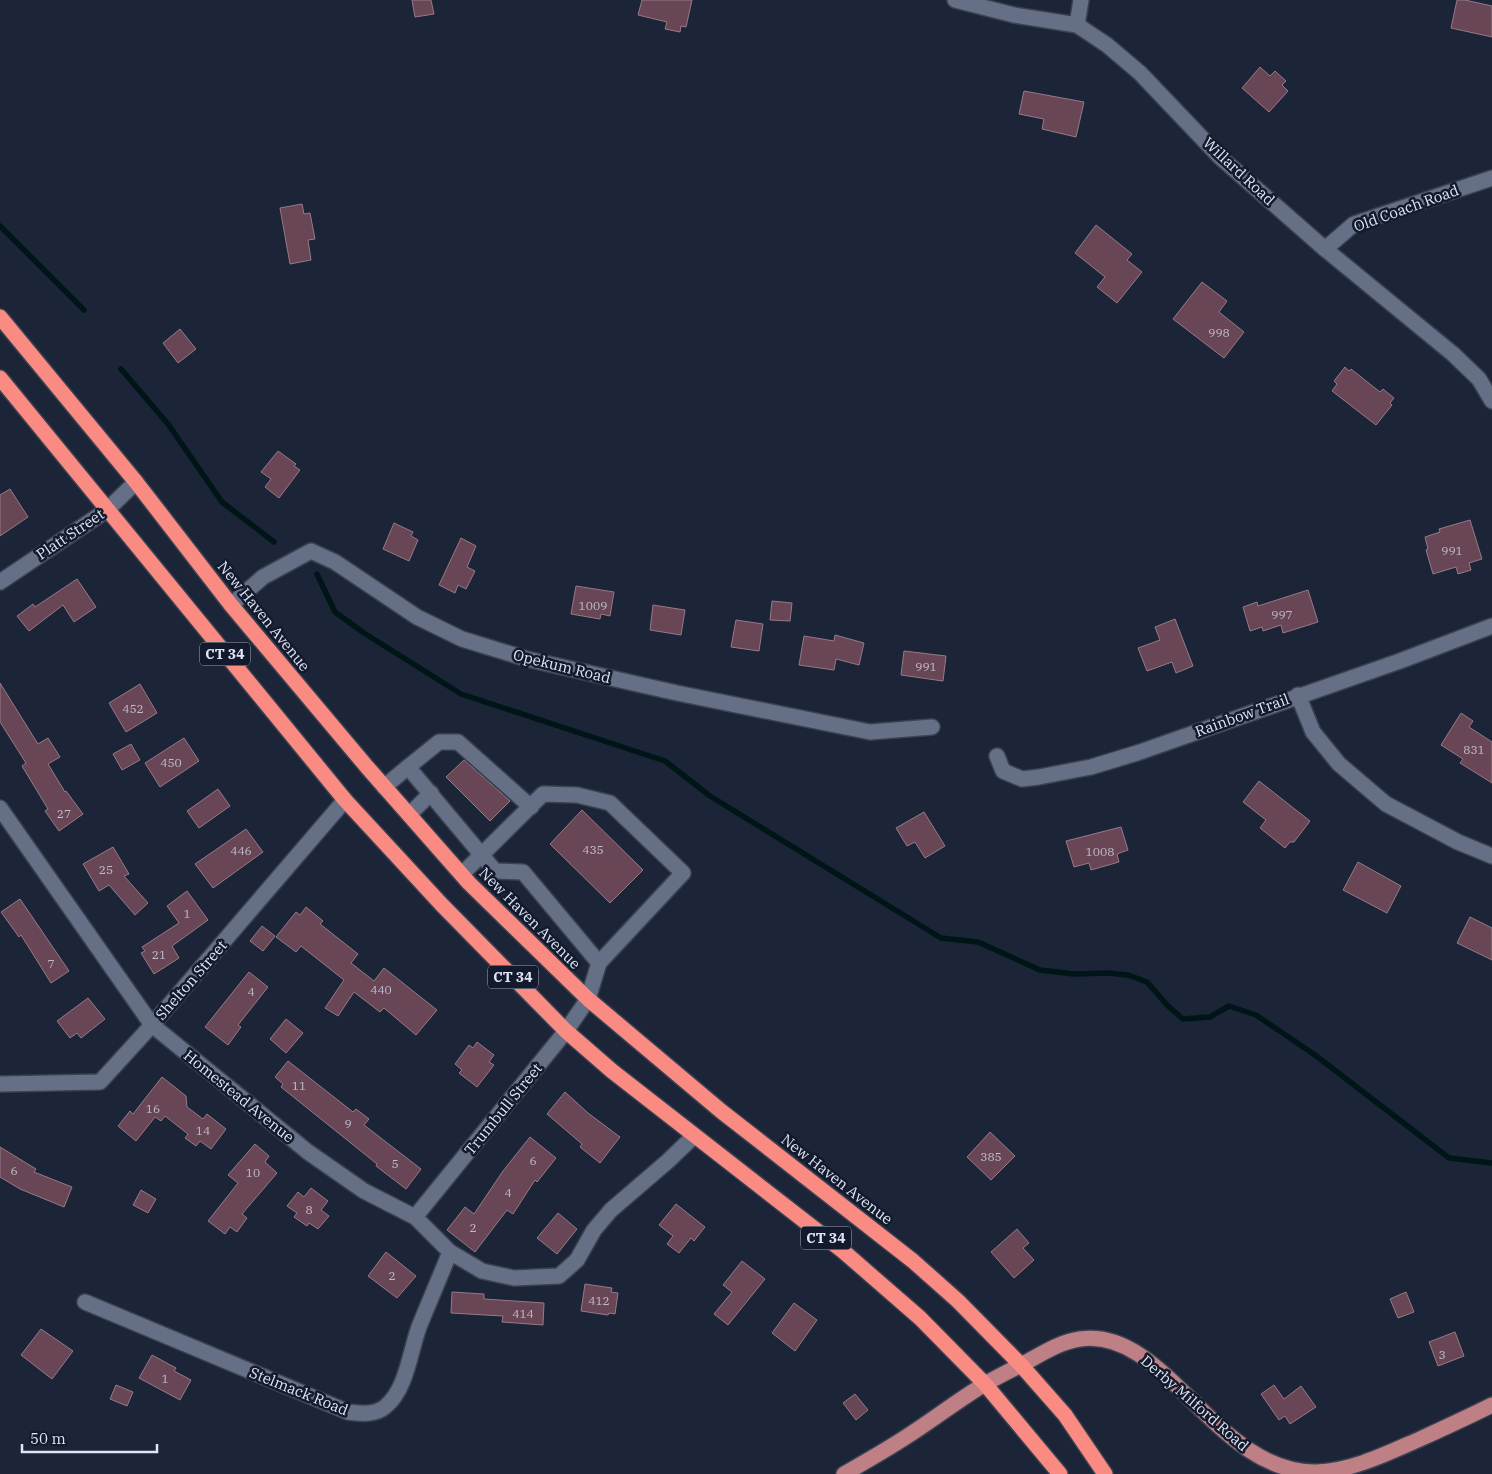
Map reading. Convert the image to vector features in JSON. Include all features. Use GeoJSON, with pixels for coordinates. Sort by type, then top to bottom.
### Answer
{"type":"FeatureCollection","features":[{"type":"Feature","properties":{"kind":"highway","name":"New Haven Avenue"},"geometry":{"type":"LineString","coordinates":[[0,316],[136,482],[231,605],[384,787],[462,874],[588,999],[720,1111],[913,1261],[958,1301],[1021,1365],[1065,1415],[1105,1474]]}},
{"type":"Feature","properties":{"kind":"highway","name":"CT 34"},"geometry":{"type":"LineString","coordinates":[[0,378],[345,800],[442,905],[566,1031],[612,1071],[843,1251],[920,1318],[984,1384],[1060,1474]]}},
{"type":"Feature","properties":{"kind":"main road","name":"Derby Milford Road"},"geometry":{"type":"LineString","coordinates":[[844,1474],[906,1437],[984,1384],[1048,1350],[1080,1339],[1114,1341],[1136,1352],[1157,1368],[1239,1445],[1279,1470],[1317,1472],[1369,1461],[1492,1405]]}},
{"type":"Feature","properties":{"kind":"street","name":"Willard Road"},"geometry":{"type":"LineString","coordinates":[[955,0],[1014,15],[1077,25],[1107,45],[1140,73],[1220,157],[1325,249],[1453,354],[1479,379],[1492,401]]}},
{"type":"Feature","properties":{"kind":"street"},"geometry":{"type":"LineString","coordinates":[[1077,25],[1082,0]]}},
{"type":"Feature","properties":{"kind":"street","name":"Old Coach Road"},"geometry":{"type":"LineString","coordinates":[[1325,249],[1354,224],[1492,178]]}},
{"type":"Feature","properties":{"kind":"street","name":"Platt Street"},"geometry":{"type":"LineString","coordinates":[[0,582],[107,510],[136,482]]}},
{"type":"Feature","properties":{"kind":"street","name":"Opekum Road"},"geometry":{"type":"LineString","coordinates":[[231,605],[263,577],[310,551],[335,562],[417,617],[462,640],[527,659],[677,693],[870,732],[932,727]]}},
{"type":"Feature","properties":{"kind":"street","name":"Rainbow Trail"},"geometry":{"type":"LineString","coordinates":[[997,756],[1003,771],[1022,779],[1091,766],[1137,753],[1298,695],[1400,661],[1492,626]]}},
{"type":"Feature","properties":{"kind":"street"},"geometry":{"type":"LineString","coordinates":[[1298,695],[1313,732],[1339,764],[1386,804],[1458,842],[1492,856]]}},
{"type":"Feature","properties":{"kind":"street"},"geometry":{"type":"LineString","coordinates":[[384,787],[439,742],[458,742],[530,807]]}},
{"type":"Feature","properties":{"kind":"street"},"geometry":{"type":"LineString","coordinates":[[408,767],[430,794],[482,855],[495,871],[523,872],[599,963],[683,873],[610,803],[577,795],[544,794],[530,807],[482,855],[462,874]]}},
{"type":"Feature","properties":{"kind":"street"},"geometry":{"type":"LineString","coordinates":[[409,815],[430,794]]}},
{"type":"Feature","properties":{"kind":"street","name":"Shelton Street"},"geometry":{"type":"LineString","coordinates":[[0,1084],[100,1082],[152,1025],[345,800]]}},
{"type":"Feature","properties":{"kind":"street","name":"Homestead Avenue"},"geometry":{"type":"LineString","coordinates":[[0,808],[152,1025],[308,1152],[364,1192],[415,1217],[450,1252],[482,1271],[514,1278],[558,1276],[577,1260],[594,1230],[611,1210],[668,1162],[694,1136]]}},
{"type":"Feature","properties":{"kind":"street","name":"Trumbull Street"},"geometry":{"type":"LineString","coordinates":[[415,1217],[566,1031],[588,999],[599,963]]}},
{"type":"Feature","properties":{"kind":"street","name":"Stelmack Road"},"geometry":{"type":"LineString","coordinates":[[85,1302],[348,1412],[366,1414],[384,1408],[396,1394],[409,1363],[418,1329],[450,1252]]}},
{"type":"Feature","properties":{"kind":"building"},"geometry":{"type":"Polygon","coordinates":[[[412,0],[431,0],[434,14],[415,17],[412,0]]]}},
{"type":"Feature","properties":{"kind":"building"},"geometry":{"type":"Polygon","coordinates":[[[642,0],[692,0],[686,27],[681,26],[680,32],[665,29],[667,22],[638,15],[642,0]]]}},
{"type":"Feature","properties":{"kind":"building"},"geometry":{"type":"Polygon","coordinates":[[[1457,0],[1492,6],[1492,37],[1451,28],[1457,0]]]}},
{"type":"Feature","properties":{"kind":"building"},"geometry":{"type":"Polygon","coordinates":[[[1260,67],[1270,76],[1275,71],[1286,81],[1282,85],[1288,91],[1269,112],[1242,88],[1260,67]]]}},
{"type":"Feature","properties":{"kind":"building"},"geometry":{"type":"Polygon","coordinates":[[[1024,91],[1084,102],[1076,137],[1042,129],[1044,119],[1019,114],[1024,91]]]}},
{"type":"Feature","properties":{"kind":"building"},"geometry":{"type":"Polygon","coordinates":[[[302,204],[304,214],[310,213],[315,239],[308,240],[311,260],[290,264],[280,208],[302,204]]]}},
{"type":"Feature","properties":{"kind":"building"},"geometry":{"type":"Polygon","coordinates":[[[1096,225],[1132,254],[1127,260],[1142,272],[1117,303],[1097,287],[1105,277],[1075,253],[1096,225]]]}},
{"type":"Feature","properties":{"kind":"building"},"geometry":{"type":"Polygon","coordinates":[[[1202,282],[1227,301],[1219,312],[1244,332],[1224,358],[1173,319],[1202,282]]]}},
{"type":"Feature","properties":{"kind":"building"},"geometry":{"type":"Polygon","coordinates":[[[180,329],[196,349],[178,363],[163,343],[180,329]]]}},
{"type":"Feature","properties":{"kind":"building"},"geometry":{"type":"Polygon","coordinates":[[[1345,367],[1349,371],[1351,369],[1380,392],[1383,389],[1394,398],[1390,403],[1392,405],[1376,425],[1332,391],[1337,384],[1334,381],[1345,367]]]}},
{"type":"Feature","properties":{"kind":"building"},"geometry":{"type":"Polygon","coordinates":[[[278,451],[296,464],[294,466],[300,470],[279,498],[265,487],[271,479],[261,472],[278,451]]]}},
{"type":"Feature","properties":{"kind":"building"},"geometry":{"type":"Polygon","coordinates":[[[10,489],[28,517],[0,536],[0,495],[10,489]]]}},
{"type":"Feature","properties":{"kind":"building"},"geometry":{"type":"Polygon","coordinates":[[[1470,520],[1482,559],[1469,563],[1471,570],[1458,574],[1456,567],[1433,574],[1426,550],[1428,549],[1425,537],[1440,532],[1439,529],[1470,520]]]}},
{"type":"Feature","properties":{"kind":"building"},"geometry":{"type":"Polygon","coordinates":[[[394,523],[413,532],[411,536],[418,540],[409,561],[383,549],[394,523]]]}},
{"type":"Feature","properties":{"kind":"building"},"geometry":{"type":"Polygon","coordinates":[[[461,538],[476,546],[467,567],[475,571],[466,589],[458,585],[455,593],[439,585],[461,538]]]}},
{"type":"Feature","properties":{"kind":"building"},"geometry":{"type":"Polygon","coordinates":[[[77,579],[96,607],[74,622],[63,605],[29,631],[17,616],[33,604],[35,607],[77,579]]]}},
{"type":"Feature","properties":{"kind":"building"},"geometry":{"type":"Polygon","coordinates":[[[576,586],[614,592],[610,616],[601,614],[600,619],[571,614],[576,586]]]}},
{"type":"Feature","properties":{"kind":"building"},"geometry":{"type":"Polygon","coordinates":[[[1308,590],[1318,622],[1283,633],[1281,625],[1263,631],[1262,627],[1250,631],[1243,607],[1257,602],[1258,606],[1308,590]]]}},
{"type":"Feature","properties":{"kind":"building"},"geometry":{"type":"Polygon","coordinates":[[[772,601],[792,603],[790,621],[770,620],[772,601]]]}},
{"type":"Feature","properties":{"kind":"building"},"geometry":{"type":"Polygon","coordinates":[[[653,605],[685,610],[681,635],[650,630],[653,605]]]}},
{"type":"Feature","properties":{"kind":"building"},"geometry":{"type":"Polygon","coordinates":[[[1175,619],[1193,666],[1176,673],[1172,662],[1147,671],[1138,648],[1160,640],[1155,627],[1175,619]]]}},
{"type":"Feature","properties":{"kind":"building"},"geometry":{"type":"Polygon","coordinates":[[[736,620],[763,624],[759,651],[731,647],[736,620]]]}},
{"type":"Feature","properties":{"kind":"building"},"geometry":{"type":"Polygon","coordinates":[[[835,635],[864,643],[859,665],[836,659],[834,670],[799,665],[804,636],[834,641],[835,635]]]}},
{"type":"Feature","properties":{"kind":"building"},"geometry":{"type":"Polygon","coordinates":[[[904,651],[946,656],[943,681],[901,675],[904,651]]]}},
{"type":"Feature","properties":{"kind":"building"},"geometry":{"type":"Polygon","coordinates":[[[0,683],[38,744],[48,738],[60,757],[48,764],[65,792],[83,814],[59,831],[45,811],[48,809],[22,766],[26,763],[0,722],[0,683]]]}},
{"type":"Feature","properties":{"kind":"building"},"geometry":{"type":"Polygon","coordinates":[[[140,684],[157,713],[126,732],[109,703],[140,684]]]}},
{"type":"Feature","properties":{"kind":"building"},"geometry":{"type":"Polygon","coordinates":[[[1461,713],[1473,721],[1469,727],[1492,742],[1492,783],[1460,763],[1463,759],[1441,745],[1461,713]]]}},
{"type":"Feature","properties":{"kind":"building"},"geometry":{"type":"Polygon","coordinates":[[[184,738],[199,761],[160,787],[145,763],[184,738]]]}},
{"type":"Feature","properties":{"kind":"building"},"geometry":{"type":"Polygon","coordinates":[[[131,744],[140,760],[122,770],[113,754],[131,744]]]}},
{"type":"Feature","properties":{"kind":"building"},"geometry":{"type":"Polygon","coordinates":[[[464,760],[510,801],[490,821],[446,777],[464,760]]]}},
{"type":"Feature","properties":{"kind":"building"},"geometry":{"type":"Polygon","coordinates":[[[1259,781],[1310,821],[1294,842],[1290,842],[1285,848],[1260,828],[1266,820],[1243,802],[1259,781]]]}},
{"type":"Feature","properties":{"kind":"building"},"geometry":{"type":"Polygon","coordinates":[[[218,789],[230,806],[199,828],[187,811],[218,789]]]}},
{"type":"Feature","properties":{"kind":"building"},"geometry":{"type":"Polygon","coordinates":[[[582,810],[643,870],[610,903],[550,844],[582,810]]]}},
{"type":"Feature","properties":{"kind":"building"},"geometry":{"type":"Polygon","coordinates":[[[924,812],[945,846],[925,858],[915,842],[907,846],[896,828],[924,812]]]}},
{"type":"Feature","properties":{"kind":"building"},"geometry":{"type":"Polygon","coordinates":[[[1121,827],[1128,850],[1117,854],[1119,862],[1091,870],[1089,863],[1074,867],[1066,841],[1121,827]]]}},
{"type":"Feature","properties":{"kind":"building"},"geometry":{"type":"Polygon","coordinates":[[[246,829],[263,852],[213,888],[195,864],[246,829]]]}},
{"type":"Feature","properties":{"kind":"building"},"geometry":{"type":"Polygon","coordinates":[[[113,847],[129,874],[124,876],[148,903],[135,915],[109,885],[99,891],[83,864],[113,847]]]}},
{"type":"Feature","properties":{"kind":"building"},"geometry":{"type":"Polygon","coordinates":[[[1358,862],[1401,886],[1387,913],[1343,890],[1358,862]]]}},
{"type":"Feature","properties":{"kind":"building"},"geometry":{"type":"Polygon","coordinates":[[[187,891],[208,920],[172,946],[179,958],[154,974],[141,953],[145,951],[142,947],[179,923],[167,906],[187,891]]]}},
{"type":"Feature","properties":{"kind":"building"},"geometry":{"type":"Polygon","coordinates":[[[20,899],[69,971],[51,983],[21,935],[19,937],[1,912],[20,899]]]}},
{"type":"Feature","properties":{"kind":"building"},"geometry":{"type":"Polygon","coordinates":[[[306,907],[323,921],[320,924],[358,954],[351,963],[374,981],[384,968],[437,1010],[416,1035],[384,1008],[380,1012],[354,992],[338,1016],[325,1008],[344,980],[301,946],[296,952],[276,937],[296,912],[300,915],[306,907]]]}},
{"type":"Feature","properties":{"kind":"building"},"geometry":{"type":"Polygon","coordinates":[[[1470,917],[1492,928],[1492,960],[1457,943],[1470,917]]]}},
{"type":"Feature","properties":{"kind":"building"},"geometry":{"type":"Polygon","coordinates":[[[262,926],[275,936],[263,951],[250,941],[262,926]]]}},
{"type":"Feature","properties":{"kind":"building"},"geometry":{"type":"Polygon","coordinates":[[[249,972],[268,987],[238,1025],[241,1027],[228,1045],[205,1027],[249,972]]]}},
{"type":"Feature","properties":{"kind":"building"},"geometry":{"type":"Polygon","coordinates":[[[88,998],[105,1019],[81,1038],[77,1033],[70,1038],[57,1021],[88,998]]]}},
{"type":"Feature","properties":{"kind":"building"},"geometry":{"type":"Polygon","coordinates":[[[286,1019],[303,1033],[286,1053],[270,1039],[286,1019]]]}},
{"type":"Feature","properties":{"kind":"building"},"geometry":{"type":"Polygon","coordinates":[[[477,1042],[494,1055],[489,1062],[494,1065],[477,1087],[459,1073],[462,1070],[455,1064],[469,1045],[473,1048],[477,1042]]]}},
{"type":"Feature","properties":{"kind":"building"},"geometry":{"type":"Polygon","coordinates":[[[288,1061],[353,1112],[356,1109],[369,1119],[364,1125],[421,1169],[406,1189],[281,1087],[283,1084],[275,1077],[288,1061]]]}},
{"type":"Feature","properties":{"kind":"building"},"geometry":{"type":"Polygon","coordinates":[[[162,1077],[186,1096],[187,1107],[203,1119],[207,1114],[226,1129],[211,1149],[200,1141],[196,1146],[185,1138],[188,1134],[165,1116],[161,1121],[155,1117],[136,1141],[118,1126],[130,1111],[133,1114],[162,1077]]]}},
{"type":"Feature","properties":{"kind":"building"},"geometry":{"type":"Polygon","coordinates":[[[565,1092],[588,1113],[620,1137],[600,1163],[580,1147],[582,1144],[547,1114],[565,1092]]]}},
{"type":"Feature","properties":{"kind":"building"},"geometry":{"type":"Polygon","coordinates":[[[990,1132],[1015,1156],[991,1180],[967,1157],[990,1132]]]}},
{"type":"Feature","properties":{"kind":"building"},"geometry":{"type":"Polygon","coordinates":[[[530,1137],[556,1158],[537,1182],[535,1180],[513,1214],[507,1210],[475,1252],[447,1230],[465,1207],[474,1214],[503,1171],[530,1137]]]}},
{"type":"Feature","properties":{"kind":"building"},"geometry":{"type":"Polygon","coordinates":[[[255,1144],[269,1156],[265,1162],[277,1173],[242,1214],[247,1218],[237,1232],[230,1227],[225,1234],[208,1221],[238,1183],[228,1175],[255,1144]]]}},
{"type":"Feature","properties":{"kind":"building"},"geometry":{"type":"Polygon","coordinates":[[[0,1147],[36,1169],[34,1172],[72,1187],[64,1207],[20,1189],[0,1177],[0,1147]]]}},
{"type":"Feature","properties":{"kind":"building"},"geometry":{"type":"Polygon","coordinates":[[[311,1188],[328,1201],[321,1210],[329,1216],[318,1229],[309,1223],[307,1226],[294,1217],[297,1213],[287,1206],[298,1192],[304,1197],[311,1188]]]}},
{"type":"Feature","properties":{"kind":"building"},"geometry":{"type":"Polygon","coordinates":[[[141,1190],[156,1199],[148,1213],[133,1205],[141,1190]]]}},
{"type":"Feature","properties":{"kind":"building"},"geometry":{"type":"Polygon","coordinates":[[[676,1204],[705,1227],[694,1241],[691,1238],[679,1253],[667,1244],[673,1236],[659,1225],[676,1204]]]}},
{"type":"Feature","properties":{"kind":"building"},"geometry":{"type":"Polygon","coordinates":[[[558,1213],[577,1229],[557,1254],[537,1238],[558,1213]]]}},
{"type":"Feature","properties":{"kind":"building"},"geometry":{"type":"Polygon","coordinates":[[[1017,1229],[1029,1243],[1023,1248],[1034,1260],[1014,1278],[991,1252],[1017,1229]]]}},
{"type":"Feature","properties":{"kind":"building"},"geometry":{"type":"Polygon","coordinates":[[[386,1252],[416,1276],[397,1298],[368,1276],[386,1252]]]}},
{"type":"Feature","properties":{"kind":"building"},"geometry":{"type":"Polygon","coordinates":[[[742,1261],[765,1279],[728,1325],[714,1314],[732,1292],[723,1285],[742,1261]]]}},
{"type":"Feature","properties":{"kind":"building"},"geometry":{"type":"Polygon","coordinates":[[[585,1284],[612,1288],[611,1292],[618,1293],[615,1314],[609,1313],[608,1315],[581,1311],[585,1284]]]}},
{"type":"Feature","properties":{"kind":"building"},"geometry":{"type":"Polygon","coordinates":[[[452,1292],[484,1294],[484,1299],[544,1303],[543,1325],[502,1322],[503,1316],[451,1313],[452,1292]]]}},
{"type":"Feature","properties":{"kind":"building"},"geometry":{"type":"Polygon","coordinates":[[[1406,1292],[1414,1312],[1398,1318],[1390,1299],[1406,1292]]]}},
{"type":"Feature","properties":{"kind":"building"},"geometry":{"type":"Polygon","coordinates":[[[794,1303],[817,1320],[795,1351],[772,1333],[794,1303]]]}},
{"type":"Feature","properties":{"kind":"building"},"geometry":{"type":"Polygon","coordinates":[[[41,1329],[73,1351],[52,1379],[21,1355],[41,1329]]]}},
{"type":"Feature","properties":{"kind":"building"},"geometry":{"type":"Polygon","coordinates":[[[1455,1332],[1464,1356],[1438,1366],[1429,1342],[1455,1332]]]}},
{"type":"Feature","properties":{"kind":"building"},"geometry":{"type":"Polygon","coordinates":[[[152,1355],[176,1368],[174,1371],[191,1380],[180,1400],[139,1378],[152,1355]]]}},
{"type":"Feature","properties":{"kind":"building"},"geometry":{"type":"Polygon","coordinates":[[[116,1385],[133,1392],[127,1406],[110,1399],[116,1385]]]}},
{"type":"Feature","properties":{"kind":"building"},"geometry":{"type":"Polygon","coordinates":[[[1274,1385],[1284,1399],[1301,1386],[1316,1407],[1290,1424],[1285,1416],[1279,1420],[1261,1394],[1274,1385]]]}},
{"type":"Feature","properties":{"kind":"building"},"geometry":{"type":"Polygon","coordinates":[[[855,1394],[868,1410],[856,1420],[843,1403],[855,1394]]]}},
{"type":"Feature","properties":{"kind":"waterway"},"geometry":{"type":"LineString","coordinates":[[0,226],[84,310]]}},
{"type":"Feature","properties":{"kind":"waterway"},"geometry":{"type":"LineString","coordinates":[[121,369],[168,424],[222,502],[274,542]]}},
{"type":"Feature","properties":{"kind":"waterway"},"geometry":{"type":"LineString","coordinates":[[317,574],[335,612],[364,633],[461,694],[665,761],[710,796],[941,938],[978,942],[1040,970],[1074,974],[1108,973],[1128,975],[1147,982],[1168,1006],[1183,1019],[1210,1017],[1229,1006],[1256,1015],[1315,1055],[1449,1158],[1492,1163]]}}]}
